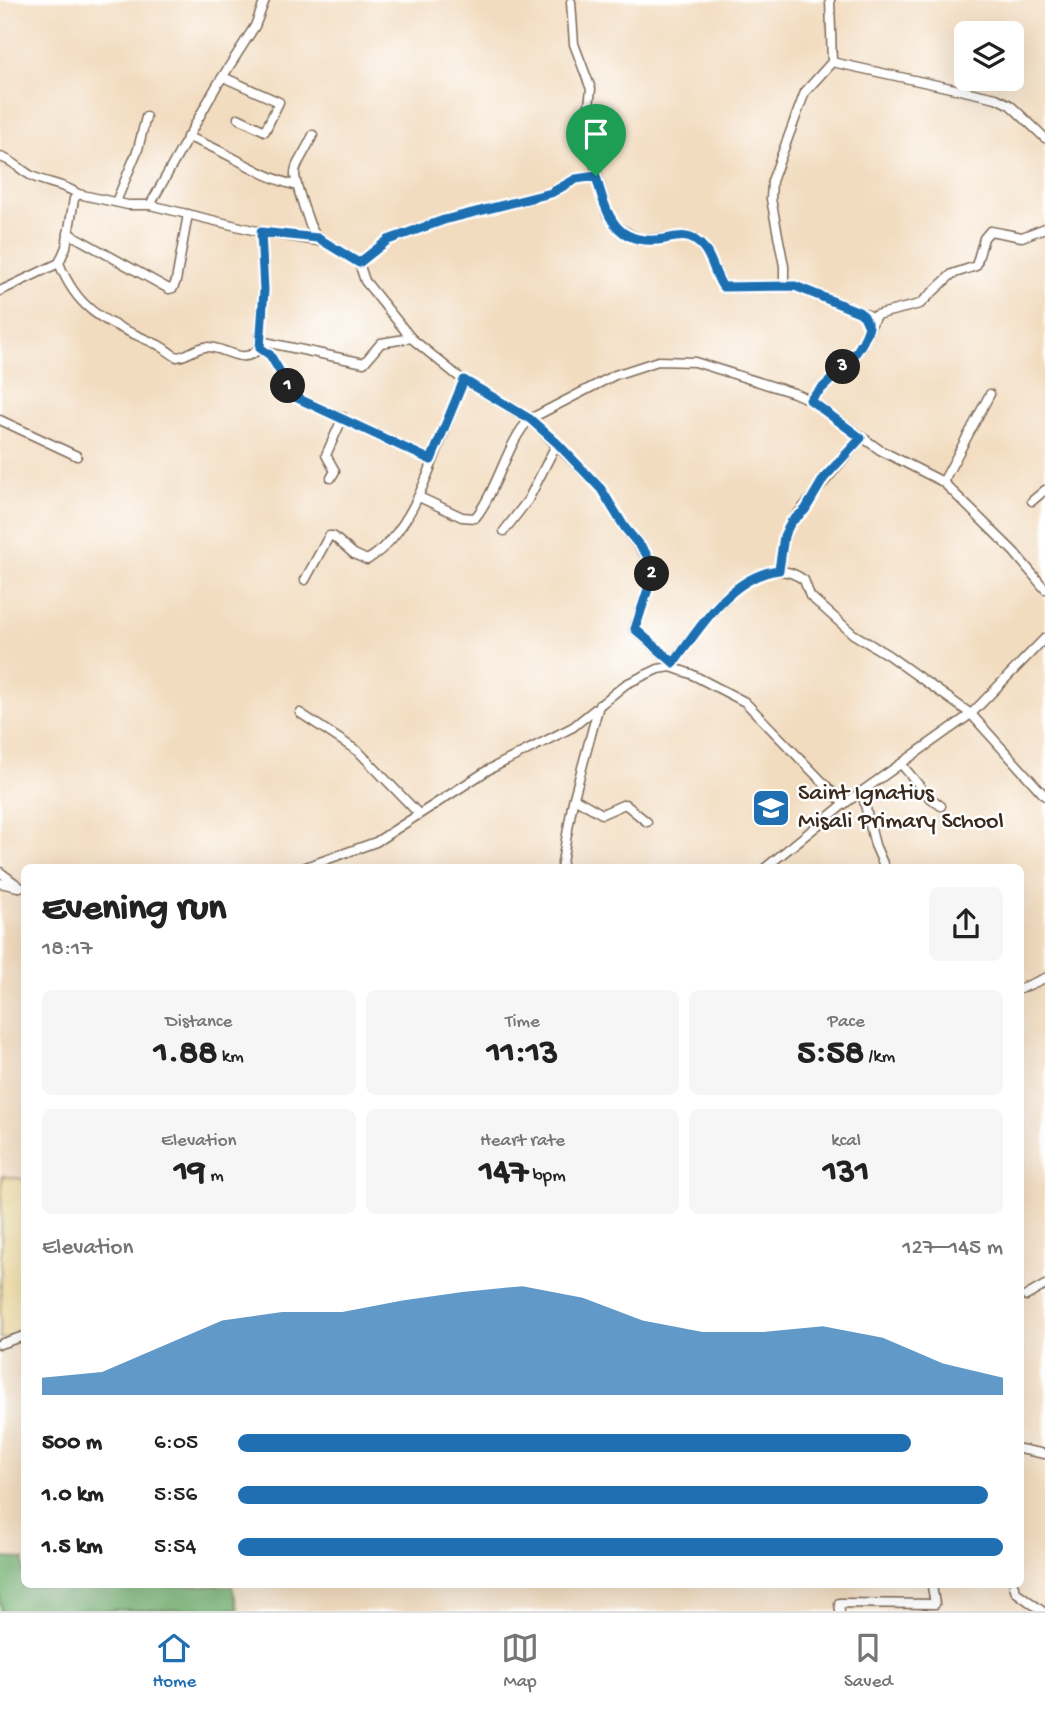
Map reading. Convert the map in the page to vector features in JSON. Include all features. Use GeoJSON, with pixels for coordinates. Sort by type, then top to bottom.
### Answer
{"type":"FeatureCollection","features":[{"type":"Feature","properties":{"kind":"street"},"geometry":{"type":"LineString","coordinates":[[150,205],[187,137],[256,26],[265,0]]}},
{"type":"Feature","properties":{"kind":"street"},"geometry":{"type":"LineString","coordinates":[[784,286],[784,266],[771,199],[772,181],[805,92],[832,62],[830,0]]}},
{"type":"Feature","properties":{"kind":"street"},"geometry":{"type":"LineString","coordinates":[[571,2],[574,44],[591,89],[585,126],[607,214],[630,237],[648,242],[685,236],[696,240],[708,254],[723,287],[795,286],[869,317]]}},
{"type":"Feature","properties":{"kind":"street"},"geometry":{"type":"LineString","coordinates":[[832,62],[996,98],[1010,105],[1045,138]]}},
{"type":"Feature","properties":{"kind":"street"},"geometry":{"type":"LineString","coordinates":[[223,77],[279,102],[265,131],[238,118]]}},
{"type":"Feature","properties":{"kind":"street"},"geometry":{"type":"LineString","coordinates":[[116,202],[138,149],[146,117]]}},
{"type":"Feature","properties":{"kind":"street"},"geometry":{"type":"LineString","coordinates":[[313,135],[296,164],[294,185],[311,230],[318,238],[359,263],[365,281],[411,338],[464,380],[530,419],[601,489],[625,528],[650,561],[651,580],[635,629],[673,665],[745,702],[844,804]]}},
{"type":"Feature","properties":{"kind":"street"},"geometry":{"type":"LineString","coordinates":[[187,137],[205,143],[260,174],[294,185]]}},
{"type":"Feature","properties":{"kind":"street"},"geometry":{"type":"LineString","coordinates":[[0,157],[13,162],[28,175],[64,185],[78,194],[116,202],[150,205],[261,232],[318,238]]}},
{"type":"Feature","properties":{"kind":"street"},"geometry":{"type":"LineString","coordinates":[[359,263],[388,240],[444,220],[551,193],[576,179],[596,176]]}},
{"type":"Feature","properties":{"kind":"street"},"geometry":{"type":"LineString","coordinates":[[78,194],[59,263],[67,283],[82,304],[102,319],[182,357],[207,347],[242,356],[255,353],[260,345],[264,290],[261,232]]}},
{"type":"Feature","properties":{"kind":"street"},"geometry":{"type":"LineString","coordinates":[[68,233],[169,289],[173,288],[176,281],[188,214]]}},
{"type":"Feature","properties":{"kind":"street"},"geometry":{"type":"LineString","coordinates":[[869,317],[884,310],[920,304],[952,274],[976,266],[984,238],[990,231],[1022,237],[1045,229]]}},
{"type":"Feature","properties":{"kind":"street"},"geometry":{"type":"LineString","coordinates":[[0,291],[59,263]]}},
{"type":"Feature","properties":{"kind":"street"},"geometry":{"type":"LineString","coordinates":[[810,400],[860,348],[869,327],[869,317]]}},
{"type":"Feature","properties":{"kind":"street"},"geometry":{"type":"LineString","coordinates":[[260,345],[364,363],[381,343],[411,338]]}},
{"type":"Feature","properties":{"kind":"street"},"geometry":{"type":"LineString","coordinates":[[260,345],[270,355],[295,397],[431,460]]}},
{"type":"Feature","properties":{"kind":"street"},"geometry":{"type":"LineString","coordinates":[[419,496],[462,517],[475,518],[530,419],[576,393],[627,370],[658,361],[677,359],[717,368],[810,400],[861,438],[943,482],[1014,552],[1045,589]]}},
{"type":"Feature","properties":{"kind":"street"},"geometry":{"type":"LineString","coordinates":[[305,580],[331,535],[360,559],[375,555],[404,525],[419,496],[464,380]]}},
{"type":"Feature","properties":{"kind":"street"},"geometry":{"type":"LineString","coordinates":[[943,482],[990,394]]}},
{"type":"Feature","properties":{"kind":"street"},"geometry":{"type":"LineString","coordinates":[[331,478],[335,471],[326,455],[343,417]]}},
{"type":"Feature","properties":{"kind":"street"},"geometry":{"type":"LineString","coordinates":[[0,420],[77,456]]}},
{"type":"Feature","properties":{"kind":"street"},"geometry":{"type":"LineString","coordinates":[[779,570],[784,536],[791,522],[805,510],[824,478],[861,438]]}},
{"type":"Feature","properties":{"kind":"street"},"geometry":{"type":"LineString","coordinates":[[504,531],[528,500],[557,443]]}},
{"type":"Feature","properties":{"kind":"street"},"geometry":{"type":"LineString","coordinates":[[1032,501],[1045,489]]}},
{"type":"Feature","properties":{"kind":"street"},"geometry":{"type":"LineString","coordinates":[[315,864],[366,847],[488,770],[573,727],[626,684],[673,665],[735,589],[748,579],[779,570],[797,574],[804,580],[810,596],[853,634],[971,714],[1045,796]]}},
{"type":"Feature","properties":{"kind":"street"},"geometry":{"type":"LineString","coordinates":[[770,864],[844,804],[971,714],[1045,638]]}},
{"type":"Feature","properties":{"kind":"street"},"geometry":{"type":"LineString","coordinates":[[562,864],[575,798],[599,705]]}},
{"type":"Feature","properties":{"kind":"street"},"geometry":{"type":"LineString","coordinates":[[300,713],[359,752],[418,813]]}},
{"type":"Feature","properties":{"kind":"street"},"geometry":{"type":"LineString","coordinates":[[902,765],[928,796],[942,806]]}},
{"type":"Feature","properties":{"kind":"street"},"geometry":{"type":"LineString","coordinates":[[862,793],[882,864]]}},
{"type":"Feature","properties":{"kind":"street"},"geometry":{"type":"LineString","coordinates":[[575,798],[602,814],[625,804],[647,822]]}},
{"type":"Feature","properties":{"kind":"street"},"geometry":{"type":"LineString","coordinates":[[0,872],[21,886]]}},
{"type":"Feature","properties":{"kind":"street"},"geometry":{"type":"LineString","coordinates":[[0,883],[21,887]]}},
{"type":"Feature","properties":{"kind":"street"},"geometry":{"type":"LineString","coordinates":[[1024,987],[1045,978]]}},
{"type":"Feature","properties":{"kind":"street"},"geometry":{"type":"LineString","coordinates":[[1026,1296],[1045,1285]]}},
{"type":"Feature","properties":{"kind":"street"},"geometry":{"type":"LineString","coordinates":[[0,1344],[21,1337]]}},
{"type":"Feature","properties":{"kind":"street"},"geometry":{"type":"LineString","coordinates":[[1024,1450],[1045,1454]]}},
{"type":"Feature","properties":{"kind":"street"},"geometry":{"type":"LineString","coordinates":[[840,1611],[839,1603],[936,1608],[932,1588]]}},
{"type":"Feature","properties":{"kind":"street"},"geometry":{"type":"LineString","coordinates":[[1015,1588],[1016,1592],[1042,1611]]}},
{"type":"Feature","properties":{"kind":"green space"},"geometry":{"type":"Polygon","coordinates":[[[0,1558],[21,1559],[21,1588],[233,1588],[238,1609],[0,1611],[0,1558]]]}},
{"type":"Feature","properties":{"kind":"sand"},"geometry":{"type":"Polygon","coordinates":[[[2,1176],[21,1179],[21,1342],[0,1338],[2,1176]]]}},
{"type":"Feature","properties":{"kind":"place","name":"Saint Ignatius Misali Primary School"},"geometry":{"type":"Point","coordinates":[771,808]}},
{"type":"Feature","properties":{"kind":"route"},"geometry":{"type":"LineString","coordinates":[[596,176],[607,214],[616,226],[630,237],[648,242],[690,237],[701,244],[708,254],[723,287],[795,286],[859,312],[869,327],[860,348],[810,400],[861,438],[824,478],[805,510],[791,522],[784,536],[779,570],[763,572],[735,589],[690,640],[674,663],[638,635],[635,629],[635,621],[653,570],[645,552],[625,528],[601,489],[530,419],[464,380],[431,460],[295,397],[270,355],[260,348],[264,290],[261,232],[303,239],[318,238],[359,263],[388,240],[444,220],[551,193],[564,183],[576,179],[596,176]]}}]}
